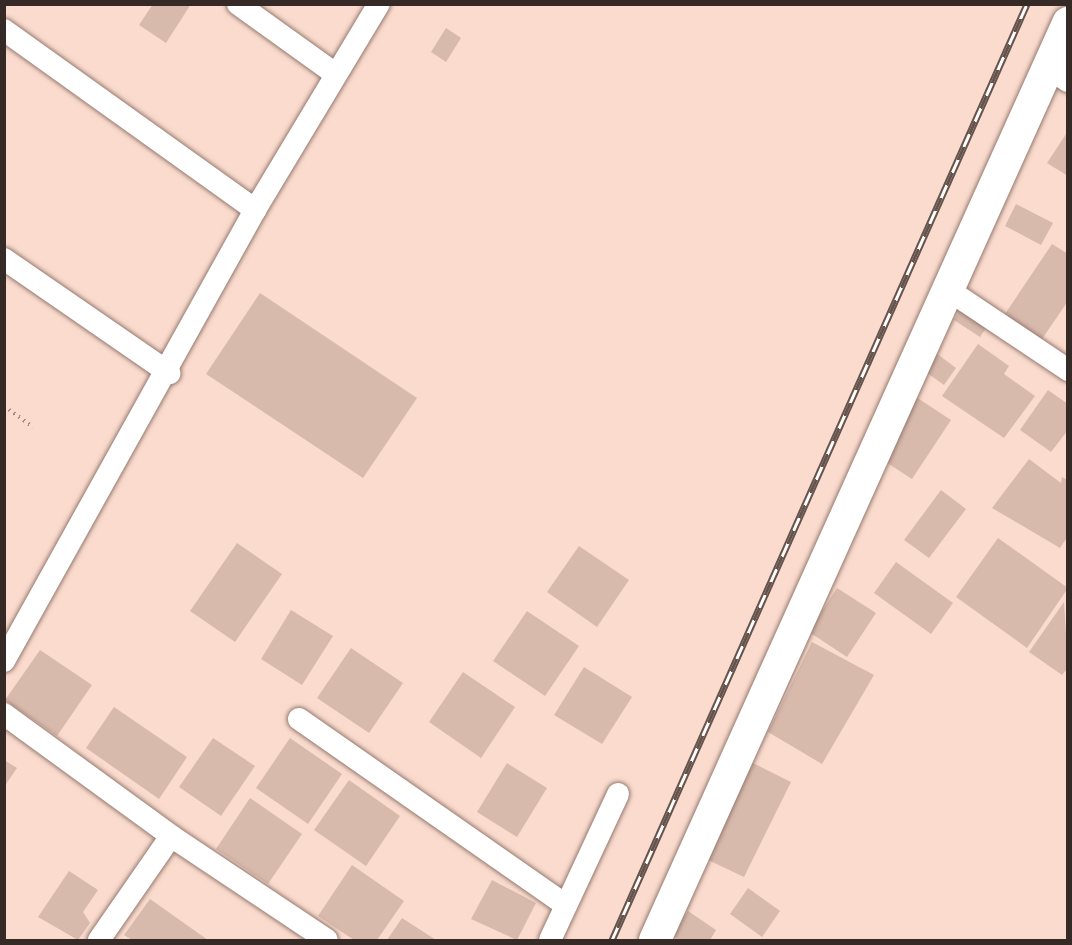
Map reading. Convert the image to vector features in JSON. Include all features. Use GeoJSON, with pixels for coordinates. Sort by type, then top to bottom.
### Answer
{"type":"FeatureCollection","features":[{"type":"Feature","properties":{"kind":"street"},"geometry":{"type":"LineString","coordinates":[[238,4],[334,73]]}},
{"type":"Feature","properties":{"kind":"street"},"geometry":{"type":"LineString","coordinates":[[4,661],[169,373],[255,210],[334,73],[379,4]]}},
{"type":"Feature","properties":{"kind":"street"},"geometry":{"type":"LineString","coordinates":[[655,940],[947,289],[1057,74],[1068,23]]}},
{"type":"Feature","properties":{"kind":"street"},"geometry":{"type":"LineString","coordinates":[[4,30],[255,210]]}},
{"type":"Feature","properties":{"kind":"street"},"geometry":{"type":"LineString","coordinates":[[4,259],[169,373]]}},
{"type":"Feature","properties":{"kind":"street"},"geometry":{"type":"LineString","coordinates":[[947,289],[1068,370]]}},
{"type":"Feature","properties":{"kind":"street"},"geometry":{"type":"LineString","coordinates":[[4,714],[171,836],[327,940]]}},
{"type":"Feature","properties":{"kind":"street"},"geometry":{"type":"LineString","coordinates":[[299,718],[567,905]]}},
{"type":"Feature","properties":{"kind":"street"},"geometry":{"type":"LineString","coordinates":[[550,940],[618,794]]}},
{"type":"Feature","properties":{"kind":"street"},"geometry":{"type":"LineString","coordinates":[[100,940],[171,836]]}},
{"type":"Feature","properties":{"kind":"path"},"geometry":{"type":"LineString","coordinates":[[4,406],[33,427]]}},
{"type":"Feature","properties":{"kind":"building"},"geometry":{"type":"Polygon","coordinates":[[[153,4],[191,4],[166,43],[139,25],[153,4]]]}},
{"type":"Feature","properties":{"kind":"building"},"geometry":{"type":"Polygon","coordinates":[[[446,28],[461,38],[446,62],[431,52],[446,28]]]}},
{"type":"Feature","properties":{"kind":"building"},"geometry":{"type":"Polygon","coordinates":[[[1068,131],[1068,176],[1047,163],[1068,131]]]}},
{"type":"Feature","properties":{"kind":"building"},"geometry":{"type":"Polygon","coordinates":[[[1016,204],[1053,223],[1041,245],[1005,226],[1016,204]]]}},
{"type":"Feature","properties":{"kind":"building"},"geometry":{"type":"Polygon","coordinates":[[[1052,244],[1068,254],[1068,301],[1042,339],[1005,314],[1052,244]]]}},
{"type":"Feature","properties":{"kind":"building"},"geometry":{"type":"Polygon","coordinates":[[[260,293],[417,398],[363,478],[206,374],[260,293]]]}},
{"type":"Feature","properties":{"kind":"building"},"geometry":{"type":"Polygon","coordinates":[[[962,308],[988,325],[980,337],[954,320],[962,308]]]}},
{"type":"Feature","properties":{"kind":"building"},"geometry":{"type":"Polygon","coordinates":[[[978,344],[1009,366],[1004,374],[1035,396],[1004,438],[942,396],[978,344]]]}},
{"type":"Feature","properties":{"kind":"building"},"geometry":{"type":"Polygon","coordinates":[[[936,353],[956,368],[944,385],[923,370],[936,353]]]}},
{"type":"Feature","properties":{"kind":"building"},"geometry":{"type":"Polygon","coordinates":[[[1048,390],[1068,404],[1068,430],[1051,452],[1020,430],[1048,390]]]}},
{"type":"Feature","properties":{"kind":"building"},"geometry":{"type":"Polygon","coordinates":[[[916,397],[951,420],[912,479],[878,457],[916,397]]]}},
{"type":"Feature","properties":{"kind":"building"},"geometry":{"type":"Polygon","coordinates":[[[1029,459],[1061,483],[1062,477],[1068,480],[1068,536],[1060,548],[992,508],[1029,459]]]}},
{"type":"Feature","properties":{"kind":"building"},"geometry":{"type":"Polygon","coordinates":[[[941,490],[966,509],[929,558],[904,540],[941,490]]]}},
{"type":"Feature","properties":{"kind":"building"},"geometry":{"type":"Polygon","coordinates":[[[998,538],[1068,588],[1027,648],[956,597],[998,538]]]}},
{"type":"Feature","properties":{"kind":"building"},"geometry":{"type":"Polygon","coordinates":[[[237,543],[282,574],[235,642],[190,611],[237,543]]]}},
{"type":"Feature","properties":{"kind":"building"},"geometry":{"type":"Polygon","coordinates":[[[579,546],[629,580],[597,627],[547,592],[579,546]]]}},
{"type":"Feature","properties":{"kind":"building"},"geometry":{"type":"Polygon","coordinates":[[[896,562],[953,603],[931,634],[874,593],[896,562]]]}},
{"type":"Feature","properties":{"kind":"building"},"geometry":{"type":"Polygon","coordinates":[[[837,588],[876,613],[847,657],[809,632],[837,588]]]}},
{"type":"Feature","properties":{"kind":"building"},"geometry":{"type":"Polygon","coordinates":[[[1064,602],[1068,668],[1062,675],[1029,652],[1064,602]]]}},
{"type":"Feature","properties":{"kind":"building"},"geometry":{"type":"Polygon","coordinates":[[[291,610],[333,636],[302,685],[261,659],[291,610]]]}},
{"type":"Feature","properties":{"kind":"building"},"geometry":{"type":"Polygon","coordinates":[[[527,611],[579,646],[545,696],[493,661],[527,611]]]}},
{"type":"Feature","properties":{"kind":"building"},"geometry":{"type":"Polygon","coordinates":[[[812,642],[874,675],[822,764],[768,732],[812,642]]]}},
{"type":"Feature","properties":{"kind":"building"},"geometry":{"type":"Polygon","coordinates":[[[351,648],[403,683],[369,733],[317,698],[351,648]]]}},
{"type":"Feature","properties":{"kind":"building"},"geometry":{"type":"Polygon","coordinates":[[[40,650],[92,685],[57,736],[5,700],[40,650]]]}},
{"type":"Feature","properties":{"kind":"building"},"geometry":{"type":"Polygon","coordinates":[[[584,667],[632,697],[602,744],[554,715],[584,667]]]}},
{"type":"Feature","properties":{"kind":"building"},"geometry":{"type":"Polygon","coordinates":[[[463,672],[515,707],[481,758],[429,722],[463,672]]]}},
{"type":"Feature","properties":{"kind":"building"},"geometry":{"type":"Polygon","coordinates":[[[114,707],[187,757],[159,799],[86,748],[114,707]]]}},
{"type":"Feature","properties":{"kind":"building"},"geometry":{"type":"Polygon","coordinates":[[[213,738],[255,766],[221,816],[179,787],[213,738]]]}},
{"type":"Feature","properties":{"kind":"building"},"geometry":{"type":"Polygon","coordinates":[[[290,738],[342,774],[308,824],[256,788],[290,738]]]}},
{"type":"Feature","properties":{"kind":"building"},"geometry":{"type":"Polygon","coordinates":[[[4,760],[17,768],[4,787],[4,760]]]}},
{"type":"Feature","properties":{"kind":"building"},"geometry":{"type":"Polygon","coordinates":[[[507,763],[547,788],[517,837],[477,812],[507,763]]]}},
{"type":"Feature","properties":{"kind":"building"},"geometry":{"type":"Polygon","coordinates":[[[753,763],[791,782],[744,877],[706,859],[753,763]]]}},
{"type":"Feature","properties":{"kind":"building"},"geometry":{"type":"Polygon","coordinates":[[[349,780],[400,816],[366,866],[314,830],[349,780]]]}},
{"type":"Feature","properties":{"kind":"building"},"geometry":{"type":"Polygon","coordinates":[[[250,798],[302,834],[268,884],[216,849],[250,798]]]}},
{"type":"Feature","properties":{"kind":"building"},"geometry":{"type":"Polygon","coordinates":[[[352,865],[404,901],[377,940],[354,940],[318,916],[352,865]]]}},
{"type":"Feature","properties":{"kind":"building"},"geometry":{"type":"Polygon","coordinates":[[[69,871],[98,890],[83,912],[90,923],[78,940],[38,917],[69,871]]]}},
{"type":"Feature","properties":{"kind":"building"},"geometry":{"type":"Polygon","coordinates":[[[492,880],[536,903],[517,940],[471,919],[492,880]]]}},
{"type":"Feature","properties":{"kind":"building"},"geometry":{"type":"Polygon","coordinates":[[[748,888],[780,911],[762,937],[730,914],[748,888]]]}},
{"type":"Feature","properties":{"kind":"building"},"geometry":{"type":"Polygon","coordinates":[[[150,899],[208,940],[132,940],[124,935],[150,899]]]}},
{"type":"Feature","properties":{"kind":"building"},"geometry":{"type":"Polygon","coordinates":[[[688,911],[716,930],[710,940],[680,940],[672,935],[688,911]]]}},
{"type":"Feature","properties":{"kind":"building"},"geometry":{"type":"Polygon","coordinates":[[[402,918],[436,940],[387,940],[402,918]]]}},
{"type":"Feature","properties":{"kind":"railway"},"geometry":{"type":"LineString","coordinates":[[612,940],[1027,4]]}}]}
